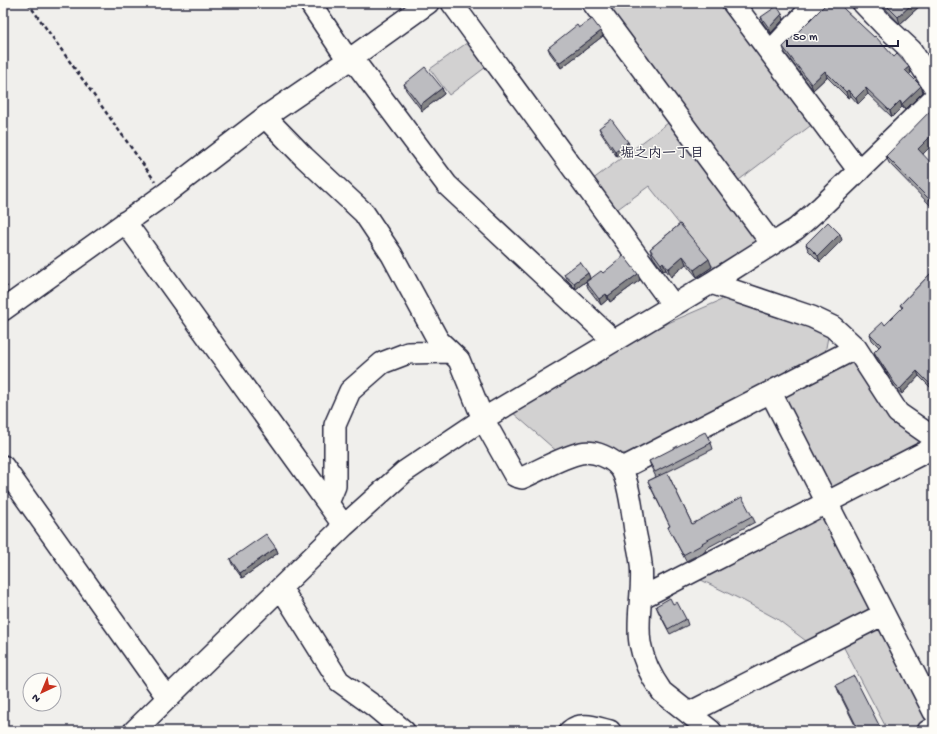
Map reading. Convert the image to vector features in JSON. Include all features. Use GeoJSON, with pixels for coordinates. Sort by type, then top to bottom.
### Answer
{"type":"FeatureCollection","features":[{"type":"Feature","properties":{"kind":"street"},"geometry":{"type":"LineString","coordinates":[[310,3],[342,51],[358,66],[447,185],[613,340]]}},
{"type":"Feature","properties":{"kind":"street"},"geometry":{"type":"LineString","coordinates":[[3,310],[165,194],[265,116],[350,59],[428,3]]}},
{"type":"Feature","properties":{"kind":"street"},"geometry":{"type":"LineString","coordinates":[[452,3],[673,305]]}},
{"type":"Feature","properties":{"kind":"street"},"geometry":{"type":"LineString","coordinates":[[593,3],[772,244]]}},
{"type":"Feature","properties":{"kind":"street"},"geometry":{"type":"LineString","coordinates":[[733,3],[859,170]]}},
{"type":"Feature","properties":{"kind":"street"},"geometry":{"type":"LineString","coordinates":[[770,52],[815,3]]}},
{"type":"Feature","properties":{"kind":"street"},"geometry":{"type":"LineString","coordinates":[[863,3],[911,50],[934,86]]}},
{"type":"Feature","properties":{"kind":"street"},"geometry":{"type":"LineString","coordinates":[[134,731],[167,697],[344,526],[404,472],[483,419],[711,282],[796,228],[934,98]]}},
{"type":"Feature","properties":{"kind":"street"},"geometry":{"type":"LineString","coordinates":[[265,116],[304,158],[364,213],[392,255],[438,340],[459,360],[483,419],[515,476],[522,478],[581,452],[594,453],[604,456],[621,470],[628,488],[641,564],[639,634],[642,654],[662,692],[711,731]]}},
{"type":"Feature","properties":{"kind":"street"},"geometry":{"type":"LineString","coordinates":[[125,222],[344,526]]}},
{"type":"Feature","properties":{"kind":"street"},"geometry":{"type":"LineString","coordinates":[[711,282],[812,317],[833,327],[856,348],[898,413],[934,438]]}},
{"type":"Feature","properties":{"kind":"street"},"geometry":{"type":"LineString","coordinates":[[621,470],[856,348]]}},
{"type":"Feature","properties":{"kind":"street"},"geometry":{"type":"LineString","coordinates":[[328,503],[335,486],[335,425],[350,391],[382,363],[408,353],[450,352]]}},
{"type":"Feature","properties":{"kind":"street"},"geometry":{"type":"LineString","coordinates":[[771,393],[934,712]]}},
{"type":"Feature","properties":{"kind":"street"},"geometry":{"type":"LineString","coordinates":[[641,598],[927,451],[934,445]]}},
{"type":"Feature","properties":{"kind":"street"},"geometry":{"type":"LineString","coordinates":[[3,466],[167,697]]}},
{"type":"Feature","properties":{"kind":"street"},"geometry":{"type":"LineString","coordinates":[[281,588],[338,681],[374,706],[404,731]]}},
{"type":"Feature","properties":{"kind":"street"},"geometry":{"type":"LineString","coordinates":[[689,713],[884,614]]}},
{"type":"Feature","properties":{"kind":"street"},"geometry":{"type":"LineString","coordinates":[[570,731],[571,729],[584,725],[610,731]]}},
{"type":"Feature","properties":{"kind":"street"},"geometry":{"type":"LineString","coordinates":[[928,731],[934,728]]}},
{"type":"Feature","properties":{"kind":"path"},"geometry":{"type":"LineString","coordinates":[[28,3],[165,194]]}},
{"type":"Feature","properties":{"kind":"shaded area"},"geometry":{"type":"Polygon","coordinates":[[[601,3],[726,3],[814,123],[735,183],[601,3]]]}},
{"type":"Feature","properties":{"kind":"shaded area"},"geometry":{"type":"Polygon","coordinates":[[[471,40],[490,64],[449,95],[430,69],[471,40]]]}},
{"type":"Feature","properties":{"kind":"shaded area"},"geometry":{"type":"Polygon","coordinates":[[[672,120],[758,243],[715,269],[649,186],[615,211],[592,180],[672,120]]]}},
{"type":"Feature","properties":{"kind":"shaded area"},"geometry":{"type":"Polygon","coordinates":[[[726,298],[823,331],[828,337],[824,358],[634,456],[586,445],[560,454],[512,412],[645,333],[726,298]]]}},
{"type":"Feature","properties":{"kind":"shaded area"},"geometry":{"type":"Polygon","coordinates":[[[849,360],[856,362],[924,444],[832,494],[782,395],[849,360]]]}},
{"type":"Feature","properties":{"kind":"shaded area"},"geometry":{"type":"Polygon","coordinates":[[[822,513],[875,607],[810,644],[777,619],[697,578],[822,513]]]}},
{"type":"Feature","properties":{"kind":"shaded area"},"geometry":{"type":"Polygon","coordinates":[[[881,626],[930,718],[922,727],[917,729],[906,731],[888,731],[842,644],[881,626]]]}},
{"type":"Feature","properties":{"kind":"building"},"geometry":{"type":"Polygon","coordinates":[[[827,3],[839,3],[874,37],[875,36],[894,57],[897,54],[909,67],[905,70],[921,86],[902,104],[900,101],[890,111],[866,88],[856,98],[848,90],[846,92],[825,71],[811,84],[783,47],[827,3]]]}},
{"type":"Feature","properties":{"kind":"building"},"geometry":{"type":"Polygon","coordinates":[[[884,3],[913,3],[898,17],[884,3]]]}},
{"type":"Feature","properties":{"kind":"building"},"geometry":{"type":"Polygon","coordinates":[[[777,6],[782,14],[769,28],[761,17],[777,6]]]}},
{"type":"Feature","properties":{"kind":"building"},"geometry":{"type":"Polygon","coordinates":[[[592,19],[601,31],[559,63],[548,48],[577,25],[579,28],[592,19]]]}},
{"type":"Feature","properties":{"kind":"building"},"geometry":{"type":"Polygon","coordinates":[[[425,67],[442,88],[420,105],[404,84],[425,67]]]}},
{"type":"Feature","properties":{"kind":"building"},"geometry":{"type":"Polygon","coordinates":[[[934,107],[934,133],[918,149],[934,166],[934,197],[930,200],[886,156],[934,107]]]}},
{"type":"Feature","properties":{"kind":"building"},"geometry":{"type":"Polygon","coordinates":[[[611,119],[628,142],[615,151],[599,128],[611,119]]]}},
{"type":"Feature","properties":{"kind":"building"},"geometry":{"type":"Polygon","coordinates":[[[828,222],[840,234],[818,256],[806,244],[828,222]]]}},
{"type":"Feature","properties":{"kind":"building"},"geometry":{"type":"Polygon","coordinates":[[[680,224],[709,259],[694,270],[683,256],[668,269],[663,262],[661,264],[650,249],[680,224]]]}},
{"type":"Feature","properties":{"kind":"building"},"geometry":{"type":"Polygon","coordinates":[[[624,256],[638,274],[608,296],[606,294],[599,299],[586,282],[601,271],[603,273],[624,256]]]}},
{"type":"Feature","properties":{"kind":"building"},"geometry":{"type":"Polygon","coordinates":[[[580,262],[588,273],[574,283],[564,274],[580,262]]]}},
{"type":"Feature","properties":{"kind":"building"},"geometry":{"type":"Polygon","coordinates":[[[934,270],[934,309],[932,311],[934,313],[934,386],[933,387],[917,371],[900,389],[895,384],[874,352],[881,345],[870,334],[883,322],[885,325],[903,307],[900,305],[934,270]]]}},
{"type":"Feature","properties":{"kind":"building"},"geometry":{"type":"Polygon","coordinates":[[[705,432],[711,443],[655,472],[649,461],[705,432]]]}},
{"type":"Feature","properties":{"kind":"building"},"geometry":{"type":"Polygon","coordinates":[[[667,472],[692,524],[742,497],[752,516],[683,555],[668,527],[670,526],[648,481],[667,472]]]}},
{"type":"Feature","properties":{"kind":"building"},"geometry":{"type":"Polygon","coordinates":[[[266,534],[276,548],[240,573],[230,559],[266,534]]]}},
{"type":"Feature","properties":{"kind":"building"},"geometry":{"type":"Polygon","coordinates":[[[670,598],[673,604],[677,602],[686,619],[668,629],[656,606],[670,598]]]}},
{"type":"Feature","properties":{"kind":"building"},"geometry":{"type":"Polygon","coordinates":[[[854,676],[881,729],[877,731],[859,731],[836,685],[854,676]]]}},
{"type":"Feature","properties":{"kind":"district","name":"堀之内一丁目"},"geometry":{"type":"Point","coordinates":[662,154]}}]}
